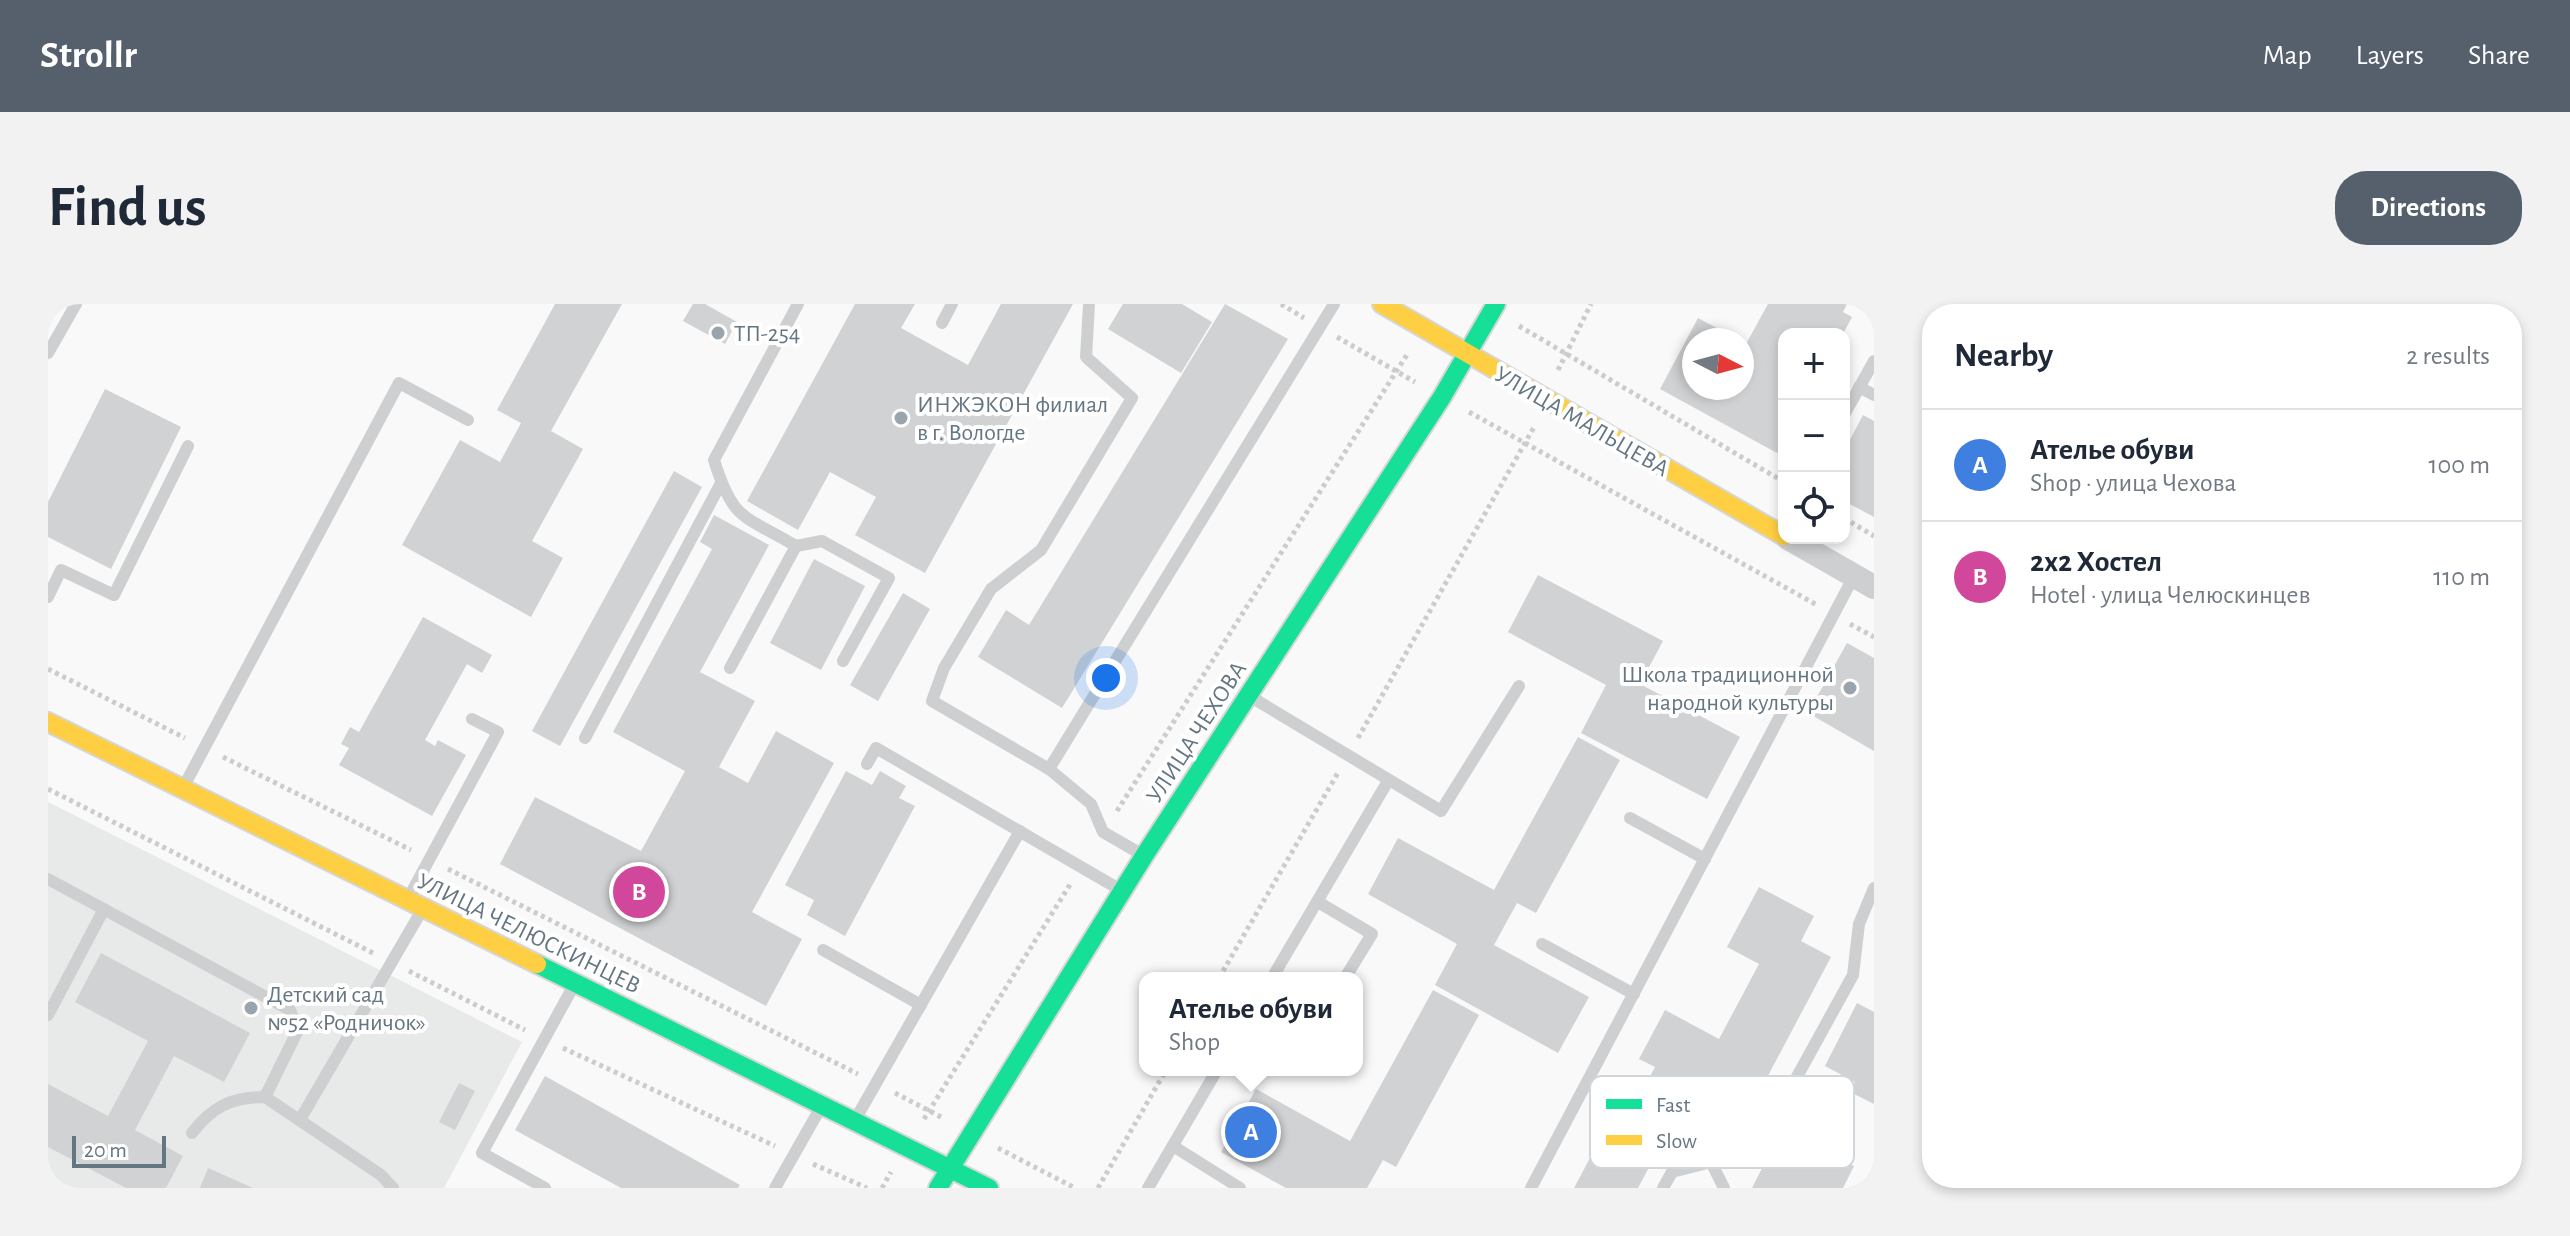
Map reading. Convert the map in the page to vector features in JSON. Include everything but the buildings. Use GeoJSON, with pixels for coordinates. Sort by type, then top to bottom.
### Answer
{"type":"FeatureCollection","features":[{"type":"Feature","properties":{"kind":"street","name":"УЛИЦА МАЛЬЦЕВА"},"geometry":{"type":"LineString","coordinates":[[1382,304],[1466,355],[1778,529]]}},
{"type":"Feature","properties":{"kind":"street","name":"УЛИЦА ЧЕХОВА"},"geometry":{"type":"LineString","coordinates":[[938,1188],[1144,856],[1496,304]]}},
{"type":"Feature","properties":{"kind":"street","name":"УЛИЦА МАЛЬЦЕВА"},"geometry":{"type":"LineString","coordinates":[[1803,544],[1864,582]]}},
{"type":"Feature","properties":{"kind":"street","name":"УЛИЦА ЧЕЛЮСКИНЦЕВ"},"geometry":{"type":"LineString","coordinates":[[48,722],[989,1188]]}},
{"type":"Feature","properties":{"kind":"lane"},"geometry":{"type":"LineString","coordinates":[[48,353],[76,304]]}},
{"type":"Feature","properties":{"kind":"lane"},"geometry":{"type":"LineString","coordinates":[[798,304],[714,460],[734,510],[796,546],[822,541],[889,578],[843,661]]}},
{"type":"Feature","properties":{"kind":"lane"},"geometry":{"type":"LineString","coordinates":[[942,323],[952,304]]}},
{"type":"Feature","properties":{"kind":"lane"},"geometry":{"type":"LineString","coordinates":[[1089,304],[1086,357],[1132,398],[1041,550],[991,589],[944,668],[932,701],[1049,769],[1091,804],[1103,832],[1144,856]]}},
{"type":"Feature","properties":{"kind":"lane"},"geometry":{"type":"LineString","coordinates":[[1049,769],[1334,304]]}},
{"type":"Feature","properties":{"kind":"lane"},"geometry":{"type":"LineString","coordinates":[[1850,404],[1874,361]]}},
{"type":"Feature","properties":{"kind":"lane"},"geometry":{"type":"LineString","coordinates":[[183,789],[399,383],[468,420]]}},
{"type":"Feature","properties":{"kind":"lane"},"geometry":{"type":"LineString","coordinates":[[1859,387],[1874,395]]}},
{"type":"Feature","properties":{"kind":"lane"},"geometry":{"type":"LineString","coordinates":[[48,597],[61,570],[114,595],[188,446]]}},
{"type":"Feature","properties":{"kind":"lane"},"geometry":{"type":"LineString","coordinates":[[585,738],[721,483]]}},
{"type":"Feature","properties":{"kind":"lane"},"geometry":{"type":"LineString","coordinates":[[730,668],[796,546]]}},
{"type":"Feature","properties":{"kind":"lane"},"geometry":{"type":"LineString","coordinates":[[1590,1076],[1834,614],[1864,582]]}},
{"type":"Feature","properties":{"kind":"lane"},"geometry":{"type":"LineString","coordinates":[[1249,695],[1441,811],[1519,686]]}},
{"type":"Feature","properties":{"kind":"lane"},"geometry":{"type":"LineString","coordinates":[[301,1118],[393,963],[429,860],[498,732],[472,719]]}},
{"type":"Feature","properties":{"kind":"lane"},"geometry":{"type":"LineString","coordinates":[[867,764],[876,748],[1122,891]]}},
{"type":"Feature","properties":{"kind":"lane"},"geometry":{"type":"LineString","coordinates":[[1276,972],[1388,781]]}},
{"type":"Feature","properties":{"kind":"lane"},"geometry":{"type":"LineString","coordinates":[[1630,818],[1705,859]]}},
{"type":"Feature","properties":{"kind":"lane"},"geometry":{"type":"LineString","coordinates":[[855,1120],[1020,831]]}},
{"type":"Feature","properties":{"kind":"lane"},"geometry":{"type":"LineString","coordinates":[[48,879],[290,1010],[298,1030],[265,1097]]}},
{"type":"Feature","properties":{"kind":"lane"},"geometry":{"type":"LineString","coordinates":[[1797,1076],[1853,975],[1859,924],[1874,888]]}},
{"type":"Feature","properties":{"kind":"lane"},"geometry":{"type":"LineString","coordinates":[[1318,902],[1372,934],[1349,972]]}},
{"type":"Feature","properties":{"kind":"lane"},"geometry":{"type":"LineString","coordinates":[[48,1015],[104,909]]}},
{"type":"Feature","properties":{"kind":"lane"},"geometry":{"type":"LineString","coordinates":[[1542,944],[1634,994]]}},
{"type":"Feature","properties":{"kind":"lane"},"geometry":{"type":"LineString","coordinates":[[823,950],[921,1005]]}},
{"type":"Feature","properties":{"kind":"lane"},"geometry":{"type":"LineString","coordinates":[[545,1188],[520,1182],[482,1153],[576,982]]}},
{"type":"Feature","properties":{"kind":"lane"},"geometry":{"type":"LineString","coordinates":[[1148,1188],[1214,1076]]}},
{"type":"Feature","properties":{"kind":"lane"},"geometry":{"type":"LineString","coordinates":[[1531,1188],[1590,1077]]}},
{"type":"Feature","properties":{"kind":"lane"},"geometry":{"type":"LineString","coordinates":[[192,1133],[207,1114],[225,1102],[265,1097],[301,1118],[381,1175],[393,1188]]}},
{"type":"Feature","properties":{"kind":"lane"},"geometry":{"type":"LineString","coordinates":[[775,1188],[823,1104]]}},
{"type":"Feature","properties":{"kind":"lane"},"geometry":{"type":"LineString","coordinates":[[1173,1146],[1240,1188]]}},
{"type":"Feature","properties":{"kind":"lane"},"geometry":{"type":"LineString","coordinates":[[1663,1188],[1672,1172],[1688,1168]]}},
{"type":"Feature","properties":{"kind":"lane"},"geometry":{"type":"LineString","coordinates":[[1714,1168],[1724,1188]]}},
{"type":"Feature","properties":{"kind":"path"},"geometry":{"type":"LineString","coordinates":[[1591,304],[1565,352],[1778,478]]}},
{"type":"Feature","properties":{"kind":"path"},"geometry":{"type":"LineString","coordinates":[[1103,832],[1397,372]]}},
{"type":"Feature","properties":{"kind":"path"},"geometry":{"type":"LineString","coordinates":[[1222,972],[1527,444],[1874,637]]}},
{"type":"Feature","properties":{"kind":"path"},"geometry":{"type":"LineString","coordinates":[[1850,522],[1874,536]]}},
{"type":"Feature","properties":{"kind":"path"},"geometry":{"type":"LineString","coordinates":[[48,669],[930,1110],[1081,867]]}},
{"type":"Feature","properties":{"kind":"path"},"geometry":{"type":"LineString","coordinates":[[48,789],[544,1040],[867,1188]]}},
{"type":"Feature","properties":{"kind":"path"},"geometry":{"type":"LineString","coordinates":[[1098,1188],[1163,1076]]}},
{"type":"Feature","properties":{"kind":"shaded area","name":"Детский сад №52 «Родничок»"},"geometry":{"type":"Polygon","coordinates":[[[48,802],[522,1042],[444,1188],[48,1188],[48,802]]]}},
{"type":"Feature","properties":{"kind":"traffic: fast"},"geometry":{"type":"LineString","coordinates":[[938,1188],[1144,856],[1442,397],[1496,304]]}},
{"type":"Feature","properties":{"kind":"traffic: fast"},"geometry":{"type":"LineString","coordinates":[[537,964],[989,1188]]}},
{"type":"Feature","properties":{"kind":"traffic: slow"},"geometry":{"type":"LineString","coordinates":[[1382,304],[1778,533]]}},
{"type":"Feature","properties":{"kind":"traffic: slow"},"geometry":{"type":"LineString","coordinates":[[48,722],[537,964]]}},
{"type":"Feature","properties":{"kind":"place","name":"ТП-254"},"geometry":{"type":"Point","coordinates":[718,333]}},
{"type":"Feature","properties":{"kind":"place","name":"ИНЖЭКОН филиал в г. Вологде"},"geometry":{"type":"Point","coordinates":[901,418]}},
{"type":"Feature","properties":{"kind":"place","name":"Школа традиционной народной культуры"},"geometry":{"type":"Point","coordinates":[1850,688]}},
{"type":"Feature","properties":{"kind":"place","name":"2x2 Хостел"},"geometry":{"type":"Point","coordinates":[639,892]}},
{"type":"Feature","properties":{"kind":"place","name":"Детский сад №52 «Родничок»"},"geometry":{"type":"Point","coordinates":[251,1008]}},
{"type":"Feature","properties":{"kind":"place","name":"Ателье обуви"},"geometry":{"type":"Point","coordinates":[1251,1132]}}]}
